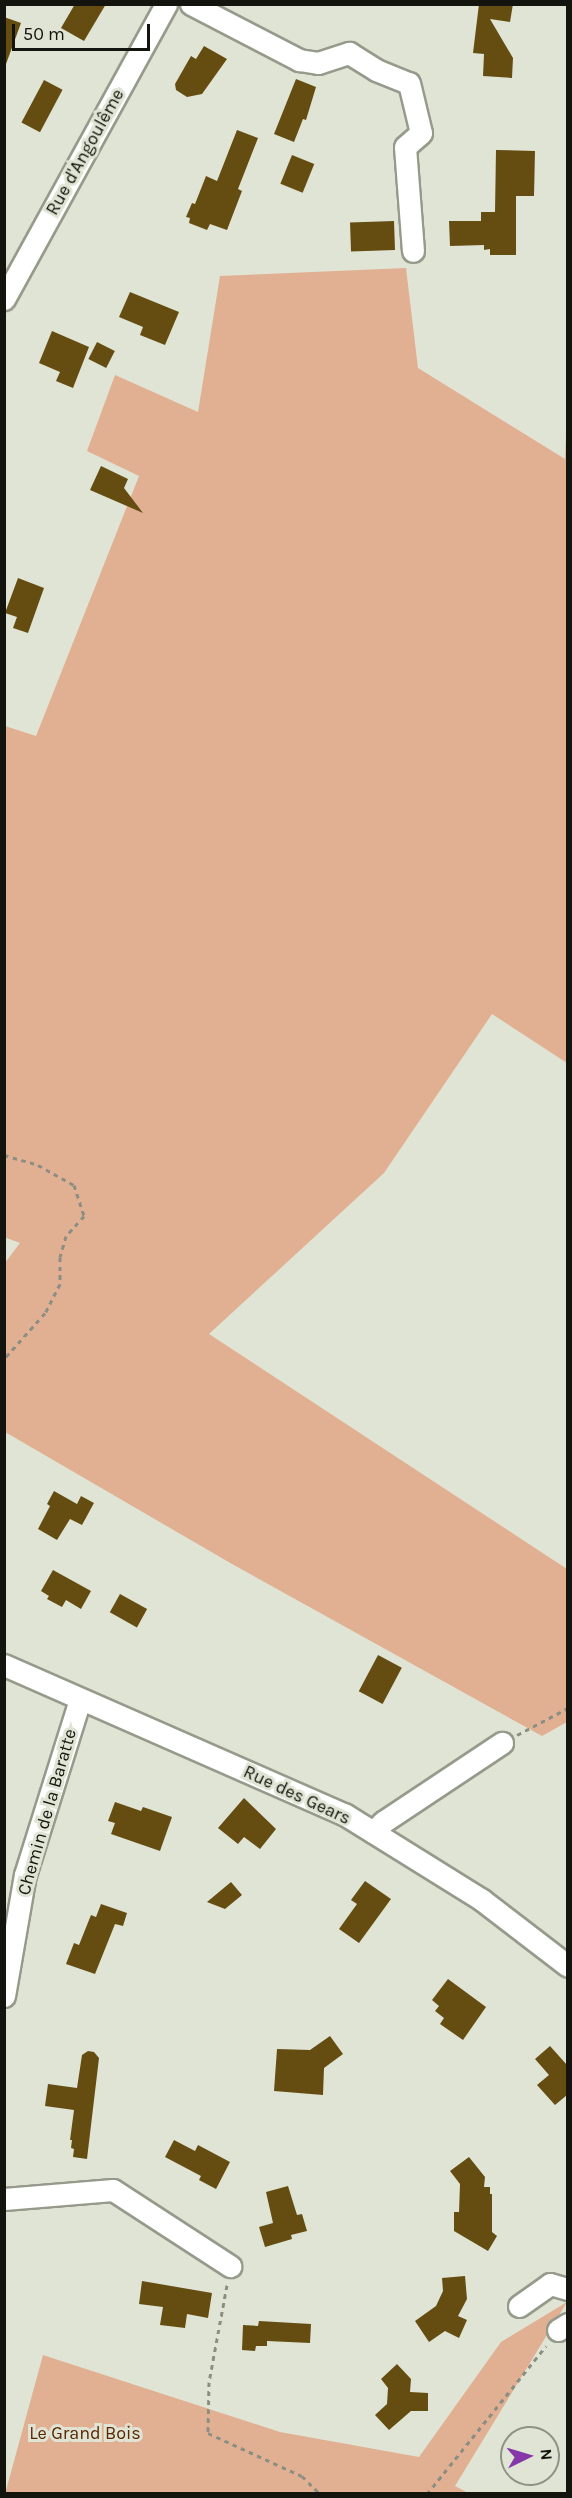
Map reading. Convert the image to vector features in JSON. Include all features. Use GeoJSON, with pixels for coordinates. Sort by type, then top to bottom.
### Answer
{"type":"FeatureCollection","features":[{"type":"Feature","properties":{"kind":"street","name":"Rue d'Angoulême"},"geometry":{"type":"LineString","coordinates":[[4,298],[166,4]]}},
{"type":"Feature","properties":{"kind":"street"},"geometry":{"type":"LineString","coordinates":[[191,4],[299,60],[318,63],[349,53],[376,70],[409,83],[421,133],[405,147],[413,251]]}},
{"type":"Feature","properties":{"kind":"street","name":"Rue des Gears"},"geometry":{"type":"LineString","coordinates":[[4,1665],[344,1814],[482,1900],[567,1966]]}},
{"type":"Feature","properties":{"kind":"street","name":"Chemin de la Baratte"},"geometry":{"type":"LineString","coordinates":[[4,1996],[26,1875],[80,1699]]}},
{"type":"Feature","properties":{"kind":"street"},"geometry":{"type":"LineString","coordinates":[[372,1832],[383,1822],[502,1743]]}},
{"type":"Feature","properties":{"kind":"street"},"geometry":{"type":"LineString","coordinates":[[4,2199],[113,2190],[230,2266]]}},
{"type":"Feature","properties":{"kind":"street"},"geometry":{"type":"LineString","coordinates":[[519,2306],[550,2284],[567,2289]]}},
{"type":"Feature","properties":{"kind":"path"},"geometry":{"type":"LineString","coordinates":[[4,1155],[38,1165],[74,1185],[84,1216],[66,1236],[60,1257],[60,1284],[45,1313],[4,1359]]}},
{"type":"Feature","properties":{"kind":"path"},"geometry":{"type":"LineString","coordinates":[[502,1743],[567,1708]]}},
{"type":"Feature","properties":{"kind":"path"},"geometry":{"type":"LineString","coordinates":[[230,2266],[209,2382],[208,2433],[302,2476],[320,2493]]}},
{"type":"Feature","properties":{"kind":"path"},"geometry":{"type":"LineString","coordinates":[[427,2493],[563,2327]]}},
{"type":"Feature","properties":{"kind":"green space"},"geometry":{"type":"Polygon","coordinates":[[[406,268],[418,368],[565,459],[567,412],[567,1063],[492,1014],[384,1173],[209,1334],[567,1569],[567,1722],[542,1736],[232,1564],[5,1432],[4,1264],[20,1243],[4,1237],[5,726],[36,736],[139,476],[87,451],[115,375],[198,412],[220,276],[406,268]]]}},
{"type":"Feature","properties":{"kind":"green space","name":"Le Grand Bois"},"geometry":{"type":"Polygon","coordinates":[[[567,2302],[455,2486],[468,2493],[5,2494],[43,2355],[280,2432],[419,2457],[501,2342],[567,2302]]]}},
{"type":"Feature","properties":{"kind":"building"},"geometry":{"type":"Polygon","coordinates":[[[75,4],[106,4],[84,41],[61,28],[75,4]]]}},
{"type":"Feature","properties":{"kind":"building"},"geometry":{"type":"Polygon","coordinates":[[[479,4],[513,4],[510,22],[490,19],[513,58],[512,78],[483,76],[484,54],[473,53],[479,4]]]}},
{"type":"Feature","properties":{"kind":"building"},"geometry":{"type":"Polygon","coordinates":[[[4,17],[21,23],[6,64],[4,63],[4,17]]]}},
{"type":"Feature","properties":{"kind":"building"},"geometry":{"type":"Polygon","coordinates":[[[204,46],[227,59],[202,94],[187,97],[176,90],[175,84],[191,56],[196,59],[204,46]]]}},
{"type":"Feature","properties":{"kind":"building"},"geometry":{"type":"Polygon","coordinates":[[[296,79],[316,87],[306,120],[303,119],[294,142],[274,134],[296,79]]]}},
{"type":"Feature","properties":{"kind":"building"},"geometry":{"type":"Polygon","coordinates":[[[44,80],[63,90],[40,132],[21,122],[44,80]]]}},
{"type":"Feature","properties":{"kind":"building"},"geometry":{"type":"Polygon","coordinates":[[[237,130],[258,138],[238,189],[242,191],[227,230],[210,224],[207,230],[189,223],[190,218],[186,217],[192,203],[195,204],[206,176],[217,181],[237,130]]]}},
{"type":"Feature","properties":{"kind":"building"},"geometry":{"type":"Polygon","coordinates":[[[496,150],[535,151],[534,196],[516,196],[516,255],[490,255],[490,249],[484,250],[484,245],[450,246],[449,221],[481,221],[481,212],[495,212],[496,150]]]}},
{"type":"Feature","properties":{"kind":"building"},"geometry":{"type":"Polygon","coordinates":[[[292,155],[314,164],[303,193],[280,184],[292,155]]]}},
{"type":"Feature","properties":{"kind":"building"},"geometry":{"type":"Polygon","coordinates":[[[394,221],[395,250],[351,252],[350,223],[394,221]]]}},
{"type":"Feature","properties":{"kind":"building"},"geometry":{"type":"Polygon","coordinates":[[[130,292],[179,312],[165,345],[140,335],[143,327],[119,317],[130,292]]]}},
{"type":"Feature","properties":{"kind":"building"},"geometry":{"type":"Polygon","coordinates":[[[52,331],[89,347],[73,388],[56,381],[60,372],[39,363],[52,331]]]}},
{"type":"Feature","properties":{"kind":"building"},"geometry":{"type":"Polygon","coordinates":[[[97,342],[115,351],[106,368],[88,359],[97,342]]]}},
{"type":"Feature","properties":{"kind":"building"},"geometry":{"type":"Polygon","coordinates":[[[101,466],[128,479],[124,488],[143,513],[90,490],[101,466]]]}},
{"type":"Feature","properties":{"kind":"building"},"geometry":{"type":"Polygon","coordinates":[[[18,578],[44,588],[28,633],[13,628],[17,617],[5,613],[18,578]]]}},
{"type":"Feature","properties":{"kind":"building"},"geometry":{"type":"Polygon","coordinates":[[[54,1491],[77,1504],[81,1496],[94,1503],[82,1525],[70,1519],[57,1540],[38,1529],[50,1506],[47,1504],[54,1491]]]}},
{"type":"Feature","properties":{"kind":"building"},"geometry":{"type":"Polygon","coordinates":[[[53,1570],[91,1591],[81,1609],[66,1600],[62,1607],[47,1599],[49,1596],[41,1591],[53,1570]]]}},
{"type":"Feature","properties":{"kind":"building"},"geometry":{"type":"Polygon","coordinates":[[[120,1594],[147,1609],[137,1627],[110,1612],[120,1594]]]}},
{"type":"Feature","properties":{"kind":"building"},"geometry":{"type":"Polygon","coordinates":[[[378,1655],[402,1668],[383,1704],[359,1691],[378,1655]]]}},
{"type":"Feature","properties":{"kind":"building"},"geometry":{"type":"Polygon","coordinates":[[[244,1798],[276,1829],[260,1849],[244,1837],[238,1844],[218,1828],[244,1798]]]}},
{"type":"Feature","properties":{"kind":"building"},"geometry":{"type":"Polygon","coordinates":[[[115,1802],[141,1811],[143,1807],[172,1817],[160,1851],[111,1834],[115,1823],[108,1821],[115,1802]]]}},
{"type":"Feature","properties":{"kind":"building"},"geometry":{"type":"Polygon","coordinates":[[[365,1881],[391,1899],[359,1943],[339,1929],[357,1904],[351,1900],[365,1881]]]}},
{"type":"Feature","properties":{"kind":"building"},"geometry":{"type":"Polygon","coordinates":[[[231,1882],[242,1895],[225,1909],[207,1902],[231,1882]]]}},
{"type":"Feature","properties":{"kind":"building"},"geometry":{"type":"Polygon","coordinates":[[[101,1904],[127,1913],[123,1926],[115,1924],[95,1974],[66,1964],[74,1943],[79,1945],[91,1915],[96,1917],[101,1904]]]}},
{"type":"Feature","properties":{"kind":"building"},"geometry":{"type":"Polygon","coordinates":[[[448,1979],[486,2007],[463,2040],[440,2024],[444,2018],[435,2011],[439,2006],[432,2000],[448,1979]]]}},
{"type":"Feature","properties":{"kind":"building"},"geometry":{"type":"Polygon","coordinates":[[[330,2036],[343,2054],[324,2068],[323,2095],[274,2091],[277,2049],[310,2050],[330,2036]]]}},
{"type":"Feature","properties":{"kind":"building"},"geometry":{"type":"Polygon","coordinates":[[[550,2046],[567,2065],[567,2095],[555,2105],[537,2085],[549,2075],[535,2059],[550,2046]]]}},
{"type":"Feature","properties":{"kind":"building"},"geometry":{"type":"Polygon","coordinates":[[[88,2051],[94,2052],[99,2058],[87,2159],[73,2157],[74,2149],[71,2148],[72,2140],[70,2140],[74,2110],[45,2106],[48,2084],[77,2088],[82,2055],[88,2051]]]}},
{"type":"Feature","properties":{"kind":"building"},"geometry":{"type":"Polygon","coordinates":[[[174,2140],[195,2151],[198,2145],[230,2162],[216,2189],[199,2180],[201,2176],[165,2157],[174,2140]]]}},
{"type":"Feature","properties":{"kind":"building"},"geometry":{"type":"Polygon","coordinates":[[[469,2157],[485,2177],[484,2187],[490,2187],[490,2194],[492,2194],[492,2232],[497,2236],[488,2251],[454,2231],[454,2212],[459,2212],[460,2184],[450,2171],[469,2157]]]}},
{"type":"Feature","properties":{"kind":"building"},"geometry":{"type":"Polygon","coordinates":[[[288,2186],[297,2215],[302,2214],[307,2231],[291,2235],[292,2239],[265,2247],[259,2227],[273,2223],[266,2192],[288,2186]]]}},
{"type":"Feature","properties":{"kind":"building"},"geometry":{"type":"Polygon","coordinates":[[[465,2276],[467,2299],[458,2316],[467,2320],[459,2338],[445,2331],[429,2342],[415,2321],[436,2306],[443,2291],[442,2278],[465,2276]]]}},
{"type":"Feature","properties":{"kind":"building"},"geometry":{"type":"Polygon","coordinates":[[[142,2281],[212,2293],[208,2318],[187,2314],[185,2328],[160,2325],[163,2307],[139,2304],[142,2281]]]}},
{"type":"Feature","properties":{"kind":"building"},"geometry":{"type":"Polygon","coordinates":[[[259,2321],[311,2324],[310,2343],[267,2341],[267,2346],[256,2346],[255,2351],[242,2350],[243,2325],[258,2326],[259,2321]]]}},
{"type":"Feature","properties":{"kind":"building"},"geometry":{"type":"Polygon","coordinates":[[[397,2364],[411,2379],[410,2392],[428,2393],[428,2411],[411,2411],[389,2430],[375,2415],[387,2404],[388,2388],[381,2379],[397,2364]]]}}]}
